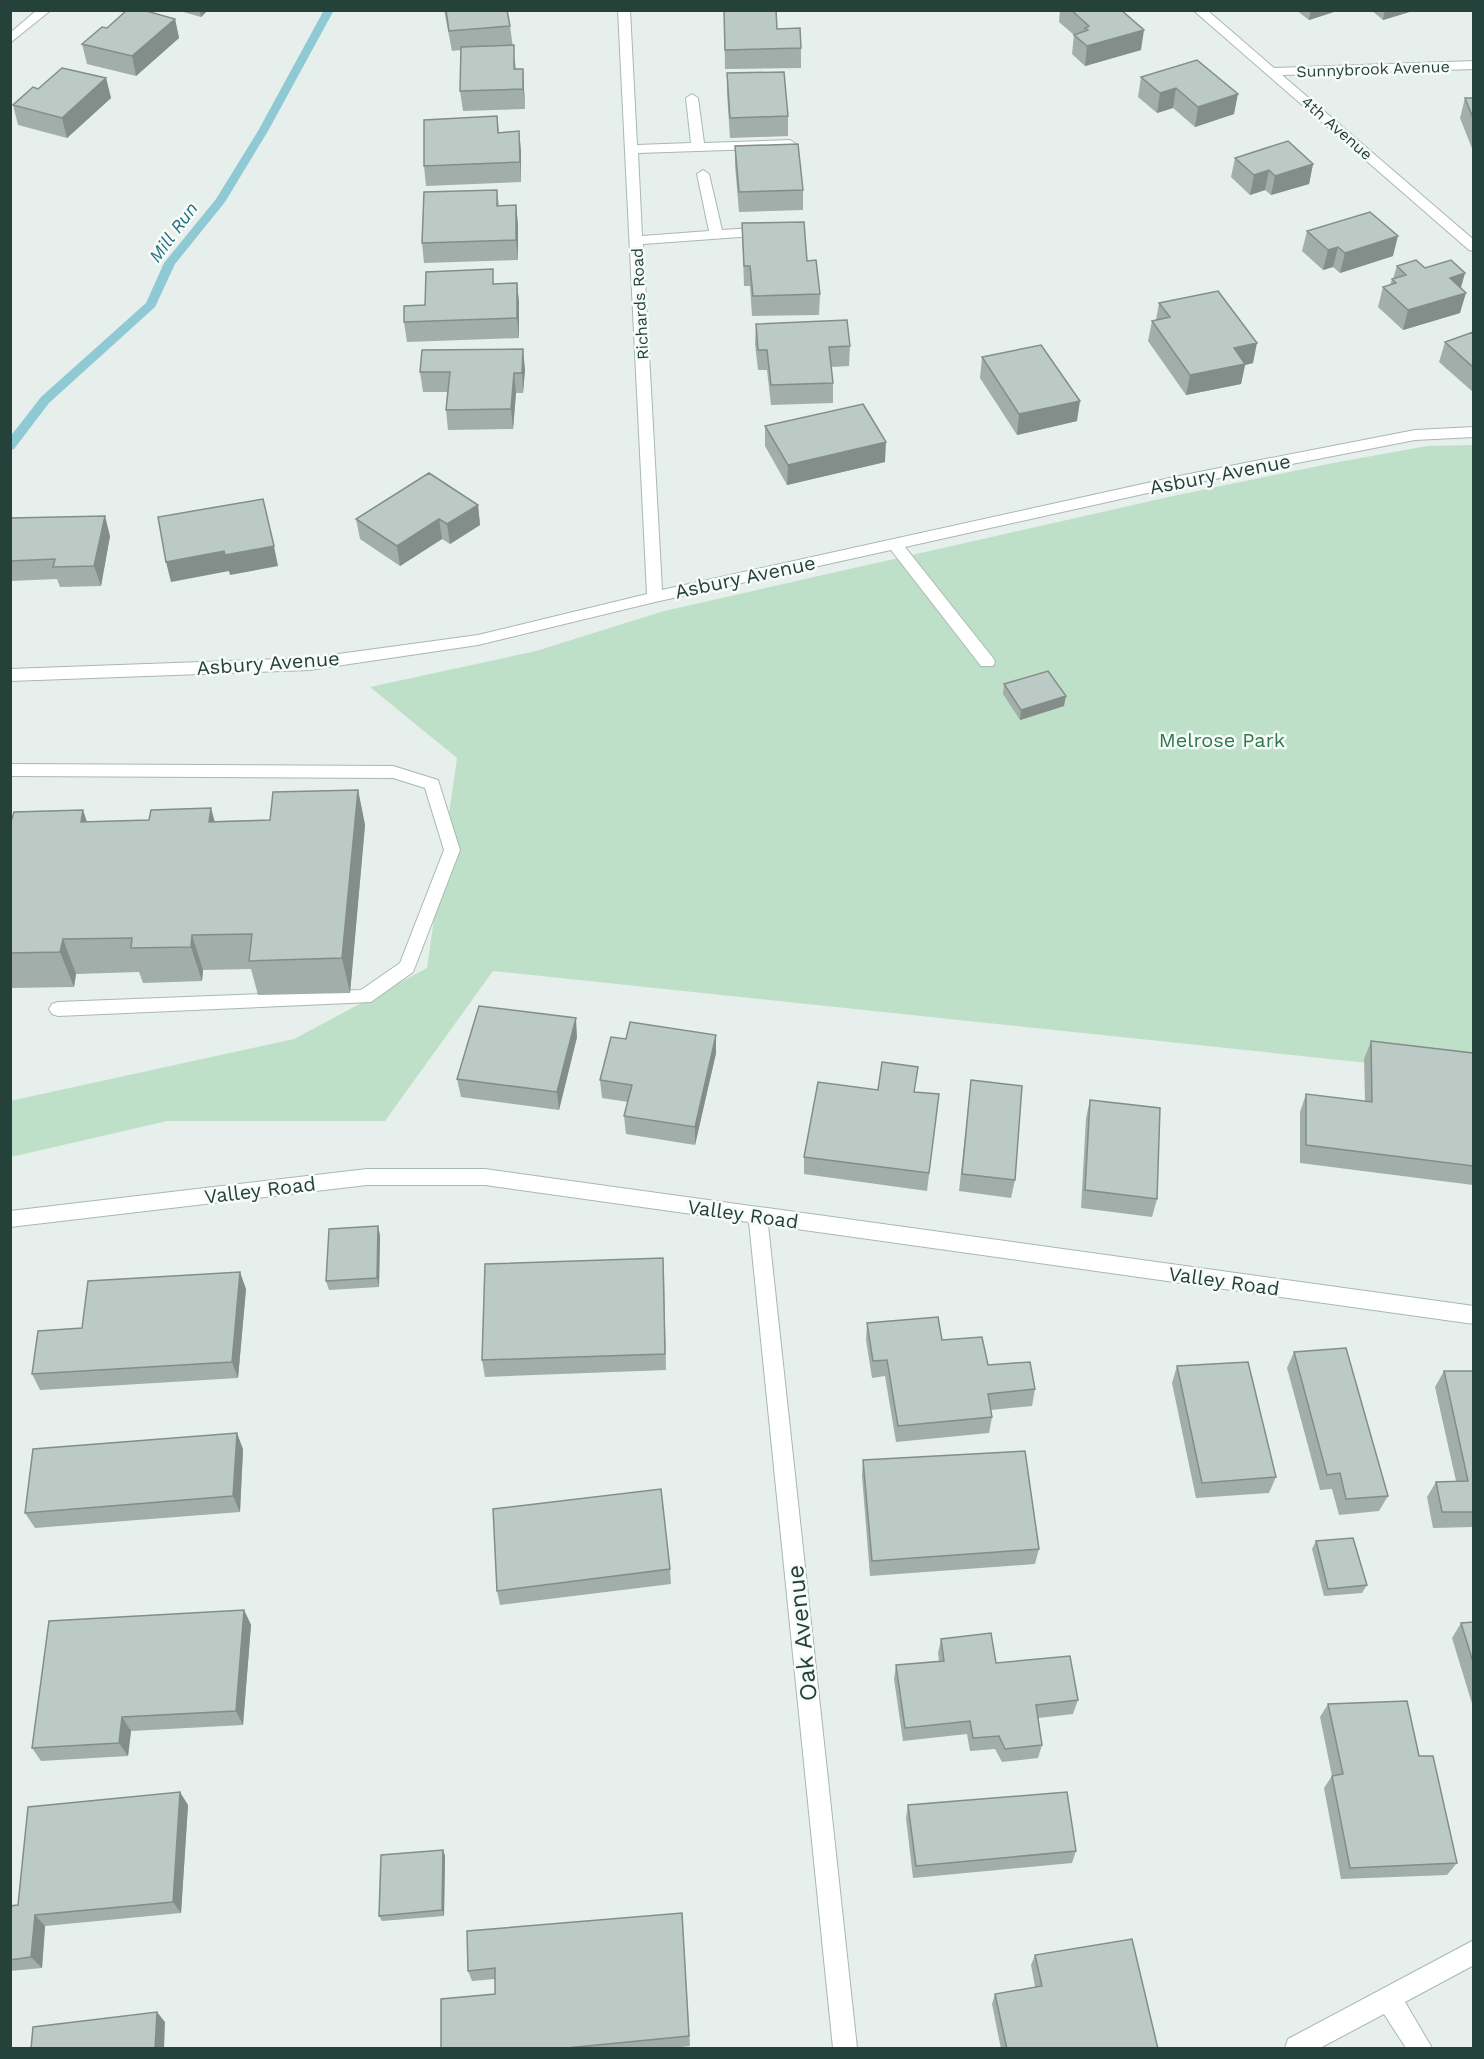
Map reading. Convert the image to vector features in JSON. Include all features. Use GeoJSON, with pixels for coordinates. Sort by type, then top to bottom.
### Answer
{"type":"FeatureCollection","features":[{"type":"Feature","properties":{"kind":"street"},"geometry":{"type":"LineString","coordinates":[[10,40],[45,10]]}},
{"type":"Feature","properties":{"kind":"street","name":"Richards Road"},"geometry":{"type":"LineString","coordinates":[[624,10],[655,597]]}},
{"type":"Feature","properties":{"kind":"street","name":"4th Avenue"},"geometry":{"type":"LineString","coordinates":[[1199,10],[1473,247]]}},
{"type":"Feature","properties":{"kind":"street","name":"Sunnybrook Avenue"},"geometry":{"type":"LineString","coordinates":[[1272,72],[1473,65]]}},
{"type":"Feature","properties":{"kind":"street"},"geometry":{"type":"LineString","coordinates":[[692,98],[698,147]]}},
{"type":"Feature","properties":{"kind":"street"},"geometry":{"type":"LineString","coordinates":[[632,149],[790,144]]}},
{"type":"Feature","properties":{"kind":"street"},"geometry":{"type":"LineString","coordinates":[[703,174],[716,234]]}},
{"type":"Feature","properties":{"kind":"street"},"geometry":{"type":"LineString","coordinates":[[637,240],[786,229]]}},
{"type":"Feature","properties":{"kind":"street","name":"Asbury Avenue"},"geometry":{"type":"LineString","coordinates":[[10,675],[309,664],[478,640],[655,597],[1203,476],[1415,435],[1473,432]]}},
{"type":"Feature","properties":{"kind":"street"},"geometry":{"type":"LineString","coordinates":[[895,544],[987,662]]}},
{"type":"Feature","properties":{"kind":"street"},"geometry":{"type":"LineString","coordinates":[[10,770],[393,772],[432,784],[452,850],[408,967],[365,997],[58,1009]]}},
{"type":"Feature","properties":{"kind":"street","name":"Valley Road"},"geometry":{"type":"LineString","coordinates":[[10,1219],[367,1177],[485,1177],[758,1217],[1473,1315]]}},
{"type":"Feature","properties":{"kind":"street","name":"Oak Avenue"},"geometry":{"type":"LineString","coordinates":[[758,1217],[845,2049]]}},
{"type":"Feature","properties":{"kind":"street"},"geometry":{"type":"LineString","coordinates":[[1297,2049],[1473,1952]]}},
{"type":"Feature","properties":{"kind":"street"},"geometry":{"type":"LineString","coordinates":[[1389,1999],[1420,2049]]}},
{"type":"Feature","properties":{"kind":"green space","name":"Melrose Park"},"geometry":{"type":"Polygon","coordinates":[[[1473,445],[1473,1074],[493,971],[385,1121],[167,1121],[11,1157],[10,1101],[294,1039],[427,968],[457,758],[370,687],[536,651],[664,611],[1173,496],[1427,446],[1473,445]]]}},
{"type":"Feature","properties":{"kind":"building"},"geometry":{"type":"Polygon","coordinates":[[[127,10],[143,10],[175,19],[132,56],[82,44],[102,27],[107,28],[127,10]]]}},
{"type":"Feature","properties":{"kind":"building"},"geometry":{"type":"Polygon","coordinates":[[[446,10],[507,10],[510,26],[449,31],[446,10]]]}},
{"type":"Feature","properties":{"kind":"building"},"geometry":{"type":"Polygon","coordinates":[[[724,10],[776,10],[777,29],[800,28],[801,48],[725,50],[724,10]]]}},
{"type":"Feature","properties":{"kind":"building"},"geometry":{"type":"Polygon","coordinates":[[[1071,10],[1121,10],[1144,30],[1087,46],[1074,35],[1088,30],[1085,28],[1089,26],[1071,10]]]}},
{"type":"Feature","properties":{"kind":"building"},"geometry":{"type":"Polygon","coordinates":[[[514,45],[514,69],[523,69],[523,89],[460,91],[461,47],[514,45]]]}},
{"type":"Feature","properties":{"kind":"building"},"geometry":{"type":"Polygon","coordinates":[[[1197,60],[1238,94],[1198,107],[1176,88],[1160,93],[1141,77],[1197,60]]]}},
{"type":"Feature","properties":{"kind":"building"},"geometry":{"type":"Polygon","coordinates":[[[62,68],[106,78],[62,118],[13,105],[33,87],[38,89],[62,68]]]}},
{"type":"Feature","properties":{"kind":"building"},"geometry":{"type":"Polygon","coordinates":[[[784,72],[788,116],[730,118],[727,73],[784,72]]]}},
{"type":"Feature","properties":{"kind":"building"},"geometry":{"type":"Polygon","coordinates":[[[1465,98],[1473,98],[1473,118],[1465,98]]]}},
{"type":"Feature","properties":{"kind":"building"},"geometry":{"type":"Polygon","coordinates":[[[497,116],[498,133],[519,131],[520,162],[424,166],[424,120],[497,116]]]}},
{"type":"Feature","properties":{"kind":"building"},"geometry":{"type":"Polygon","coordinates":[[[1288,141],[1313,164],[1275,176],[1269,170],[1254,175],[1235,158],[1288,141]]]}},
{"type":"Feature","properties":{"kind":"building"},"geometry":{"type":"Polygon","coordinates":[[[798,144],[803,190],[739,192],[735,146],[798,144]]]}},
{"type":"Feature","properties":{"kind":"building"},"geometry":{"type":"Polygon","coordinates":[[[497,190],[497,206],[516,205],[516,240],[422,243],[424,192],[497,190]]]}},
{"type":"Feature","properties":{"kind":"building"},"geometry":{"type":"Polygon","coordinates":[[[1370,212],[1398,236],[1345,253],[1338,247],[1328,250],[1307,231],[1370,212]]]}},
{"type":"Feature","properties":{"kind":"building"},"geometry":{"type":"Polygon","coordinates":[[[804,222],[807,261],[816,260],[820,294],[753,296],[750,266],[744,266],[742,223],[804,222]]]}},
{"type":"Feature","properties":{"kind":"building"},"geometry":{"type":"Polygon","coordinates":[[[1416,260],[1425,268],[1451,260],[1465,273],[1450,278],[1466,293],[1408,310],[1383,287],[1396,283],[1392,279],[1406,275],[1397,266],[1416,260]]]}},
{"type":"Feature","properties":{"kind":"building"},"geometry":{"type":"Polygon","coordinates":[[[493,269],[493,284],[517,283],[517,318],[404,322],[404,306],[425,305],[426,272],[493,269]]]}},
{"type":"Feature","properties":{"kind":"building"},"geometry":{"type":"Polygon","coordinates":[[[1218,291],[1257,343],[1234,348],[1245,364],[1190,375],[1152,321],[1170,317],[1159,303],[1218,291]]]}},
{"type":"Feature","properties":{"kind":"building"},"geometry":{"type":"Polygon","coordinates":[[[847,320],[850,346],[829,347],[833,383],[771,385],[767,350],[758,350],[756,324],[847,320]]]}},
{"type":"Feature","properties":{"kind":"building"},"geometry":{"type":"Polygon","coordinates":[[[1473,332],[1473,367],[1445,342],[1473,332]]]}},
{"type":"Feature","properties":{"kind":"building"},"geometry":{"type":"Polygon","coordinates":[[[1041,345],[1080,401],[1019,414],[982,357],[1041,345]]]}},
{"type":"Feature","properties":{"kind":"building"},"geometry":{"type":"Polygon","coordinates":[[[523,349],[522,373],[514,373],[511,409],[446,410],[450,372],[420,372],[422,350],[523,349]]]}},
{"type":"Feature","properties":{"kind":"building"},"geometry":{"type":"Polygon","coordinates":[[[863,404],[886,442],[788,465],[765,426],[863,404]]]}},
{"type":"Feature","properties":{"kind":"building"},"geometry":{"type":"Polygon","coordinates":[[[429,473],[478,505],[447,524],[439,519],[397,546],[356,519],[429,473]]]}},
{"type":"Feature","properties":{"kind":"building"},"geometry":{"type":"Polygon","coordinates":[[[263,499],[274,546],[225,555],[224,551],[166,562],[158,517],[263,499]]]}},
{"type":"Feature","properties":{"kind":"building"},"geometry":{"type":"Polygon","coordinates":[[[105,516],[94,566],[53,567],[55,559],[10,561],[10,518],[105,516]]]}},
{"type":"Feature","properties":{"kind":"building"},"geometry":{"type":"Polygon","coordinates":[[[1048,671],[1066,696],[1021,710],[1004,684],[1048,671]]]}},
{"type":"Feature","properties":{"kind":"building"},"geometry":{"type":"Polygon","coordinates":[[[358,790],[342,958],[249,961],[252,934],[192,935],[191,947],[131,948],[132,938],[63,939],[60,952],[10,953],[10,822],[14,812],[83,810],[81,822],[149,820],[151,810],[211,808],[209,822],[270,820],[273,792],[358,790]]]}},
{"type":"Feature","properties":{"kind":"building"},"geometry":{"type":"Polygon","coordinates":[[[479,1006],[576,1018],[557,1092],[457,1079],[479,1006]]]}},
{"type":"Feature","properties":{"kind":"building"},"geometry":{"type":"Polygon","coordinates":[[[630,1022],[716,1035],[695,1127],[624,1116],[632,1085],[600,1080],[611,1037],[626,1039],[630,1022]]]}},
{"type":"Feature","properties":{"kind":"building"},"geometry":{"type":"Polygon","coordinates":[[[1371,1041],[1473,1053],[1473,1166],[1306,1145],[1306,1094],[1372,1102],[1371,1041]]]}},
{"type":"Feature","properties":{"kind":"building"},"geometry":{"type":"Polygon","coordinates":[[[882,1062],[918,1067],[914,1092],[939,1094],[929,1173],[804,1157],[818,1082],[878,1090],[882,1062]]]}},
{"type":"Feature","properties":{"kind":"building"},"geometry":{"type":"Polygon","coordinates":[[[971,1080],[1022,1086],[1015,1180],[962,1174],[971,1080]]]}},
{"type":"Feature","properties":{"kind":"building"},"geometry":{"type":"Polygon","coordinates":[[[1090,1100],[1160,1108],[1157,1199],[1085,1190],[1090,1100]]]}},
{"type":"Feature","properties":{"kind":"building"},"geometry":{"type":"Polygon","coordinates":[[[378,1226],[377,1278],[326,1281],[329,1229],[378,1226]]]}},
{"type":"Feature","properties":{"kind":"building"},"geometry":{"type":"Polygon","coordinates":[[[663,1258],[665,1354],[482,1360],[485,1264],[663,1258]]]}},
{"type":"Feature","properties":{"kind":"building"},"geometry":{"type":"Polygon","coordinates":[[[240,1272],[232,1362],[32,1374],[38,1331],[82,1328],[88,1281],[240,1272]]]}},
{"type":"Feature","properties":{"kind":"building"},"geometry":{"type":"Polygon","coordinates":[[[938,1317],[942,1340],[982,1337],[988,1365],[1030,1362],[1035,1389],[988,1394],[992,1417],[898,1426],[887,1360],[873,1361],[867,1323],[938,1317]]]}},
{"type":"Feature","properties":{"kind":"building"},"geometry":{"type":"Polygon","coordinates":[[[1346,1348],[1388,1496],[1346,1499],[1340,1473],[1327,1475],[1294,1352],[1346,1348]]]}},
{"type":"Feature","properties":{"kind":"building"},"geometry":{"type":"Polygon","coordinates":[[[1248,1362],[1276,1477],[1202,1483],[1177,1366],[1248,1362]]]}},
{"type":"Feature","properties":{"kind":"building"},"geometry":{"type":"Polygon","coordinates":[[[1444,1371],[1473,1371],[1473,1512],[1442,1512],[1436,1482],[1468,1481],[1444,1371]]]}},
{"type":"Feature","properties":{"kind":"building"},"geometry":{"type":"Polygon","coordinates":[[[237,1433],[233,1496],[25,1513],[33,1449],[237,1433]]]}},
{"type":"Feature","properties":{"kind":"building"},"geometry":{"type":"Polygon","coordinates":[[[1025,1451],[1039,1549],[872,1561],[863,1460],[1025,1451]]]}},
{"type":"Feature","properties":{"kind":"building"},"geometry":{"type":"Polygon","coordinates":[[[661,1489],[670,1569],[497,1591],[493,1509],[661,1489]]]}},
{"type":"Feature","properties":{"kind":"building"},"geometry":{"type":"Polygon","coordinates":[[[1353,1538],[1367,1585],[1328,1589],[1316,1541],[1353,1538]]]}},
{"type":"Feature","properties":{"kind":"building"},"geometry":{"type":"Polygon","coordinates":[[[244,1610],[236,1711],[122,1717],[119,1743],[32,1748],[49,1621],[244,1610]]]}},
{"type":"Feature","properties":{"kind":"building"},"geometry":{"type":"Polygon","coordinates":[[[1473,1622],[1473,1662],[1461,1623],[1473,1622]]]}},
{"type":"Feature","properties":{"kind":"building"},"geometry":{"type":"Polygon","coordinates":[[[991,1633],[996,1663],[1070,1656],[1078,1700],[1036,1705],[1042,1745],[1005,1749],[999,1736],[973,1738],[970,1721],[905,1728],[896,1665],[944,1661],[941,1639],[991,1633]]]}},
{"type":"Feature","properties":{"kind":"building"},"geometry":{"type":"Polygon","coordinates":[[[1407,1701],[1419,1756],[1433,1756],[1457,1863],[1350,1868],[1332,1776],[1343,1774],[1328,1704],[1407,1701]]]}},
{"type":"Feature","properties":{"kind":"building"},"geometry":{"type":"Polygon","coordinates":[[[180,1792],[173,1902],[35,1915],[31,1957],[10,1960],[10,1906],[18,1905],[28,1807],[180,1792]]]}},
{"type":"Feature","properties":{"kind":"building"},"geometry":{"type":"Polygon","coordinates":[[[1067,1792],[1076,1851],[916,1866],[908,1805],[1067,1792]]]}},
{"type":"Feature","properties":{"kind":"building"},"geometry":{"type":"Polygon","coordinates":[[[443,1850],[442,1910],[379,1916],[381,1855],[443,1850]]]}},
{"type":"Feature","properties":{"kind":"building"},"geometry":{"type":"Polygon","coordinates":[[[682,1913],[689,2036],[556,2049],[441,2049],[441,1999],[495,1994],[495,1968],[468,1971],[467,1931],[682,1913]]]}},
{"type":"Feature","properties":{"kind":"building"},"geometry":{"type":"Polygon","coordinates":[[[1132,1939],[1158,2049],[1007,2049],[995,1994],[1042,1986],[1035,1955],[1132,1939]]]}},
{"type":"Feature","properties":{"kind":"building"},"geometry":{"type":"Polygon","coordinates":[[[157,2012],[155,2049],[31,2049],[33,2027],[157,2012]]]}},
{"type":"Feature","properties":{"kind":"waterway","name":"Mill Run"},"geometry":{"type":"LineString","coordinates":[[10,446],[45,400],[151,305],[170,263],[221,200],[263,131],[329,10]]}}]}
